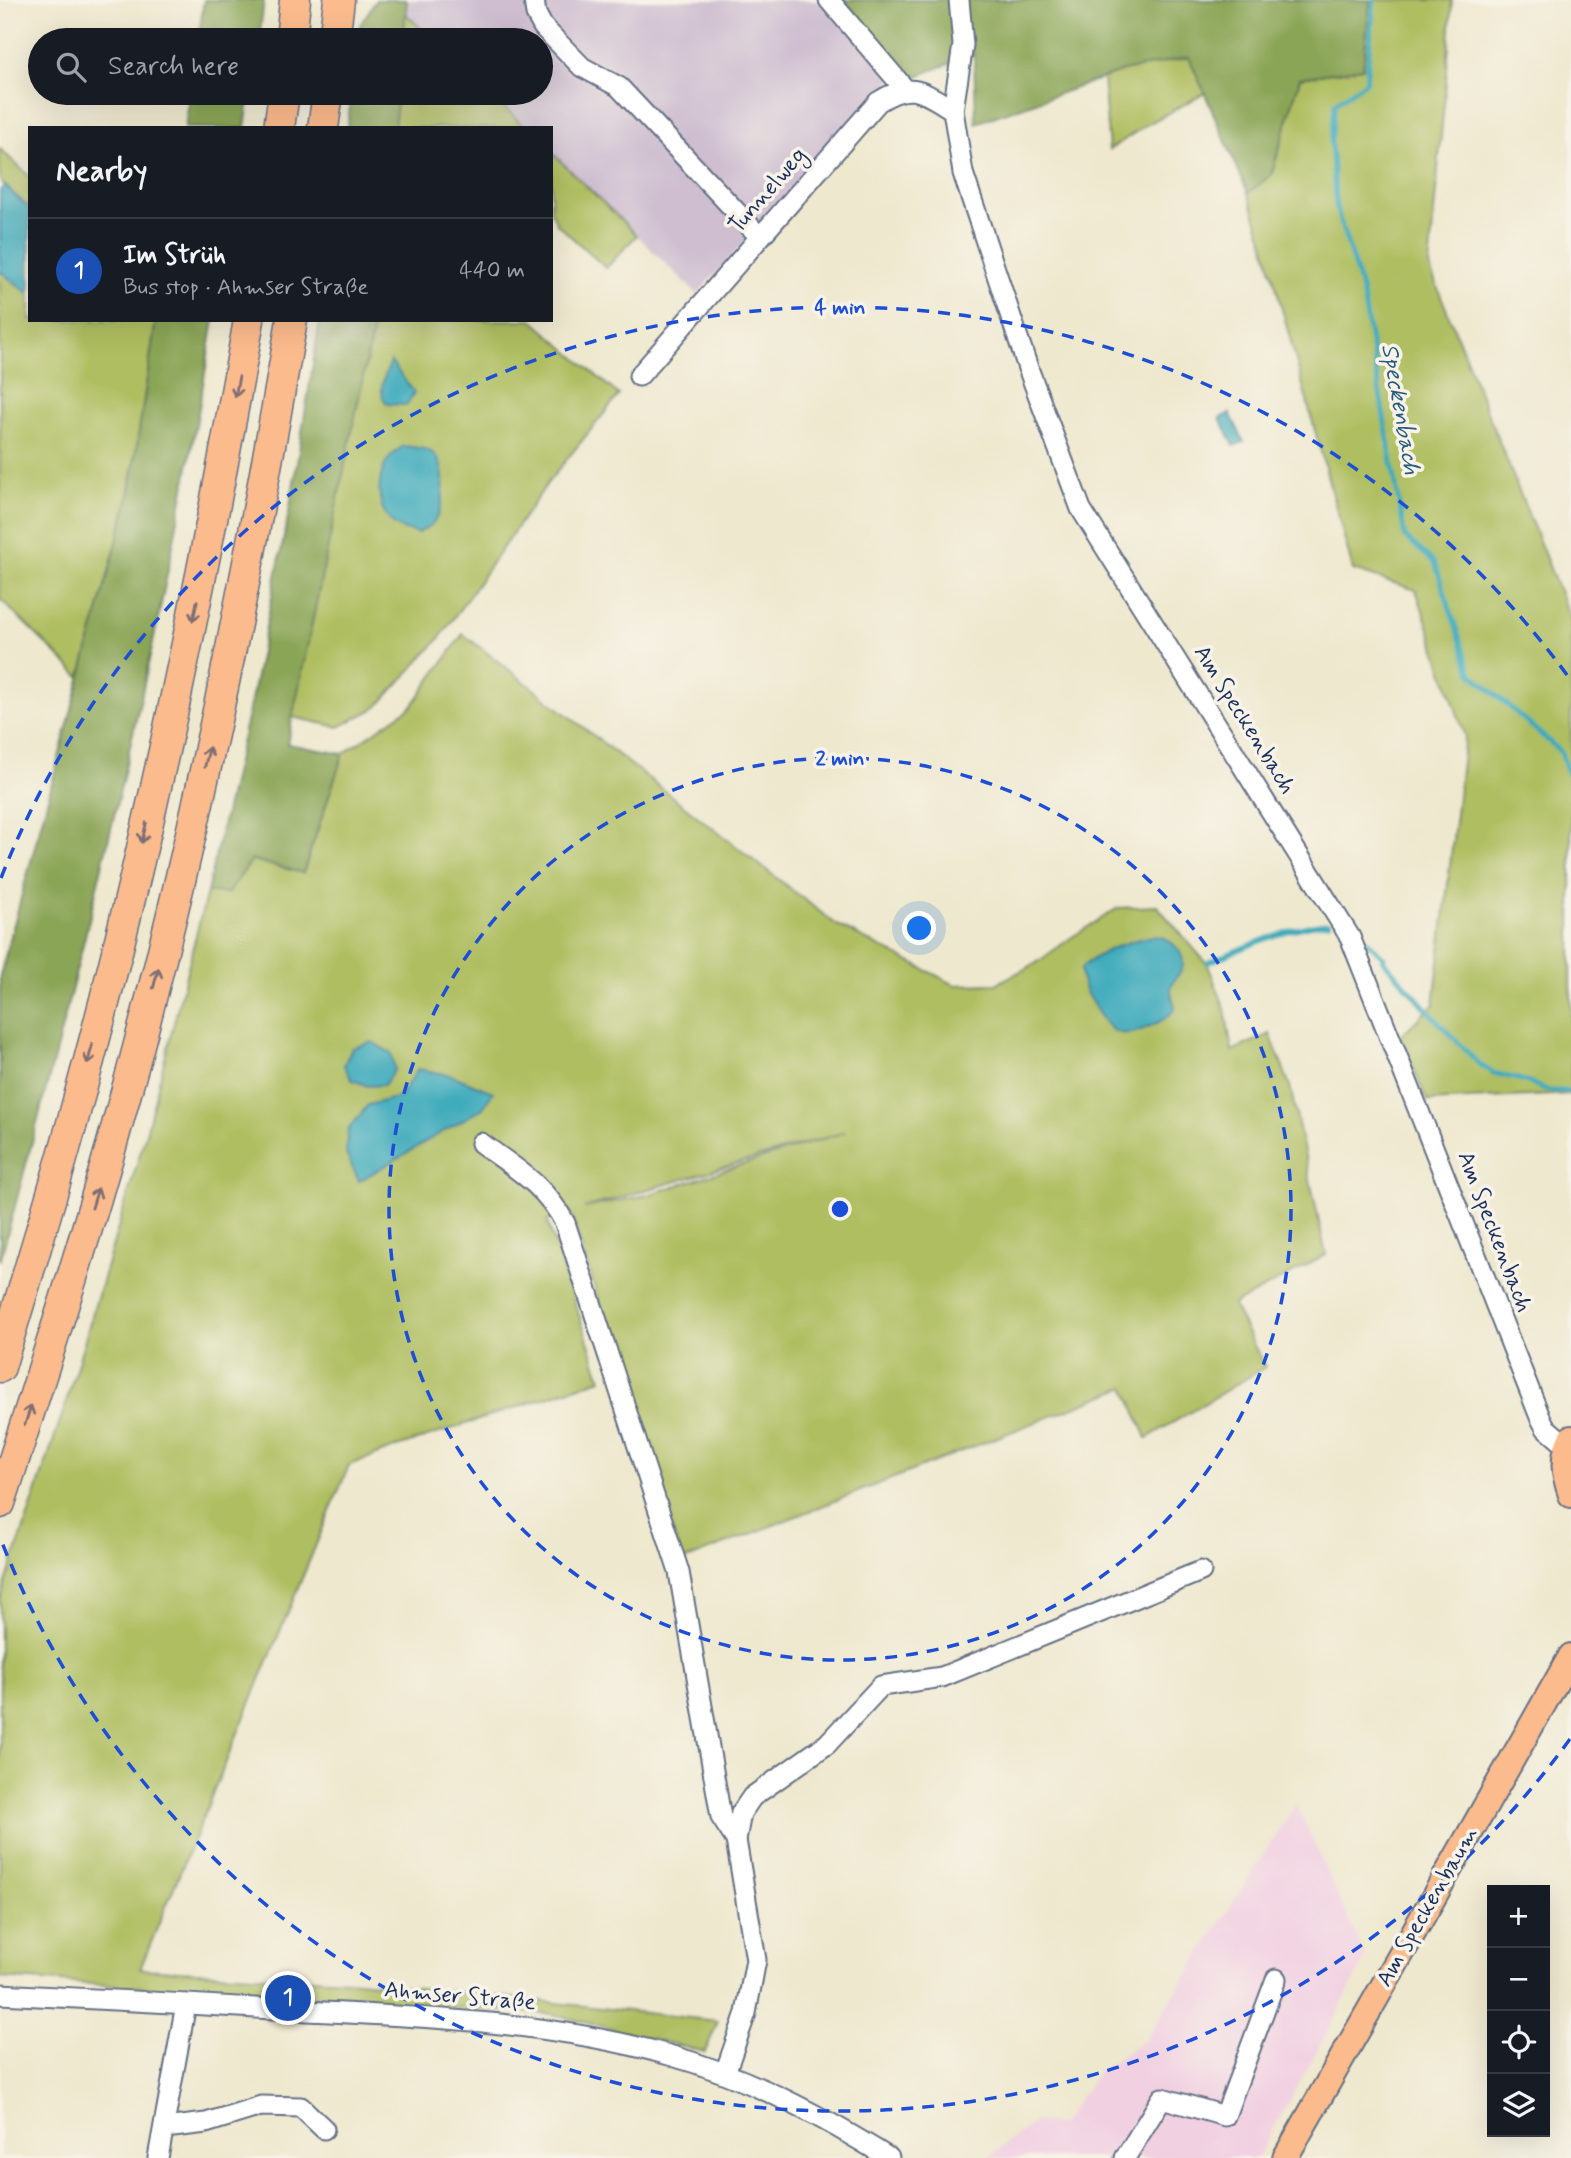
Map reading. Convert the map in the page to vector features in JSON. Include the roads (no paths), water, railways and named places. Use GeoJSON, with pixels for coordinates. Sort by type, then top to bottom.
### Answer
{"type":"FeatureCollection","features":[{"type":"Feature","properties":{"kind":"highway"},"geometry":{"type":"LineString","coordinates":[[292,28],[295,0]]}},
{"type":"Feature","properties":{"kind":"highway"},"geometry":{"type":"LineString","coordinates":[[336,28],[339,0]]}},
{"type":"Feature","properties":{"kind":"highway"},"geometry":{"type":"LineString","coordinates":[[279,126],[282,105]]}},
{"type":"Feature","properties":{"kind":"highway"},"geometry":{"type":"LineString","coordinates":[[323,126],[326,105]]}},
{"type":"Feature","properties":{"kind":"highway"},"geometry":{"type":"LineString","coordinates":[[0,1367],[75,1112],[150,809],[196,603],[249,322]]}},
{"type":"Feature","properties":{"kind":"highway"},"geometry":{"type":"LineString","coordinates":[[0,1503],[112,1141],[160,962],[218,709],[269,456],[292,322]]}},
{"type":"Feature","properties":{"kind":"main road"},"geometry":{"type":"LineString","coordinates":[[1569,1442],[1564,1461],[1565,1479],[1571,1495]]}},
{"type":"Feature","properties":{"kind":"main road","name":"Am Speckenbaum"},"geometry":{"type":"LineString","coordinates":[[1285,2158],[1571,1656]]}},
{"type":"Feature","properties":{"kind":"street"},"geometry":{"type":"LineString","coordinates":[[534,0],[536,14],[544,28]]}},
{"type":"Feature","properties":{"kind":"street"},"geometry":{"type":"LineString","coordinates":[[829,0],[905,88],[922,91],[953,110]]}},
{"type":"Feature","properties":{"kind":"street","name":"Am Speckenbach"},"geometry":{"type":"LineString","coordinates":[[959,0],[963,45],[953,110],[963,173],[1028,368],[1081,509],[1350,937],[1540,1417],[1546,1428],[1569,1442]]}},
{"type":"Feature","properties":{"kind":"street"},"geometry":{"type":"LineString","coordinates":[[553,37],[582,67],[619,87],[760,237]]}},
{"type":"Feature","properties":{"kind":"street","name":"Tunnelweg"},"geometry":{"type":"LineString","coordinates":[[639,376],[878,102],[892,92],[905,88]]}},
{"type":"Feature","properties":{"kind":"street"},"geometry":{"type":"LineString","coordinates":[[481,1143],[541,1187],[554,1202],[565,1223],[679,1572],[721,1817],[736,1840]]}},
{"type":"Feature","properties":{"kind":"street"},"geometry":{"type":"LineString","coordinates":[[725,2074],[746,2013],[756,1960],[736,1840],[741,1813],[752,1797],[827,1744],[881,1686],[942,1677],[1202,1571]]}},
{"type":"Feature","properties":{"kind":"street"},"geometry":{"type":"LineString","coordinates":[[1125,2158],[1162,2098],[1225,2116],[1276,1979]]}},
{"type":"Feature","properties":{"kind":"street","name":"Ahmser Straße"},"geometry":{"type":"LineString","coordinates":[[0,1994],[457,2020],[537,2027],[607,2039],[670,2055],[725,2074],[788,2101],[846,2131],[889,2158]]}},
{"type":"Feature","properties":{"kind":"street"},"geometry":{"type":"LineString","coordinates":[[158,2158],[186,2004]]}},
{"type":"Feature","properties":{"kind":"street"},"geometry":{"type":"LineString","coordinates":[[165,2128],[206,2123],[248,2109],[271,2105],[302,2107],[324,2129]]}},
{"type":"Feature","properties":{"kind":"water"},"geometry":{"type":"Polygon","coordinates":[[[4,185],[28,207],[28,293],[0,271],[0,191],[4,185]]]}},
{"type":"Feature","properties":{"kind":"water"},"geometry":{"type":"Polygon","coordinates":[[[391,362],[414,392],[407,405],[387,404],[382,394],[386,372],[391,362]]]}},
{"type":"Feature","properties":{"kind":"water"},"geometry":{"type":"Polygon","coordinates":[[[1230,413],[1244,442],[1234,446],[1220,418],[1230,413]]]}},
{"type":"Feature","properties":{"kind":"water"},"geometry":{"type":"Polygon","coordinates":[[[403,446],[432,453],[442,470],[440,509],[431,525],[418,533],[393,524],[386,516],[380,496],[381,475],[385,465],[403,446]]]}},
{"type":"Feature","properties":{"kind":"water"},"geometry":{"type":"Polygon","coordinates":[[[1153,936],[1171,942],[1182,957],[1182,969],[1171,988],[1175,1009],[1156,1024],[1129,1034],[1115,1031],[1104,1021],[1088,995],[1082,982],[1081,968],[1115,947],[1153,936]]]}},
{"type":"Feature","properties":{"kind":"water"},"geometry":{"type":"Polygon","coordinates":[[[372,1042],[391,1053],[395,1069],[384,1085],[368,1086],[352,1080],[344,1065],[352,1048],[372,1042]]]}},
{"type":"Feature","properties":{"kind":"water"},"geometry":{"type":"Polygon","coordinates":[[[418,1069],[451,1075],[493,1092],[483,1108],[359,1181],[346,1154],[348,1130],[368,1105],[399,1097],[418,1069]]]}},
{"type":"Feature","properties":{"kind":"waterway","name":"Speckenbach"},"geometry":{"type":"LineString","coordinates":[[1374,0],[1366,82],[1335,103],[1331,142],[1336,207],[1362,291],[1405,537],[1435,563],[1471,673],[1561,752],[1571,783]]}},
{"type":"Feature","properties":{"kind":"waterway"},"geometry":{"type":"LineString","coordinates":[[1208,963],[1284,932],[1329,923]]}},
{"type":"Feature","properties":{"kind":"waterway"},"geometry":{"type":"LineString","coordinates":[[1361,938],[1368,941],[1384,957],[1383,960],[1479,1064],[1493,1073],[1550,1091],[1571,1091]]}},
{"type":"Feature","properties":{"kind":"place","name":"Im Strüh"},"geometry":{"type":"Point","coordinates":[288,1998]}}]}
